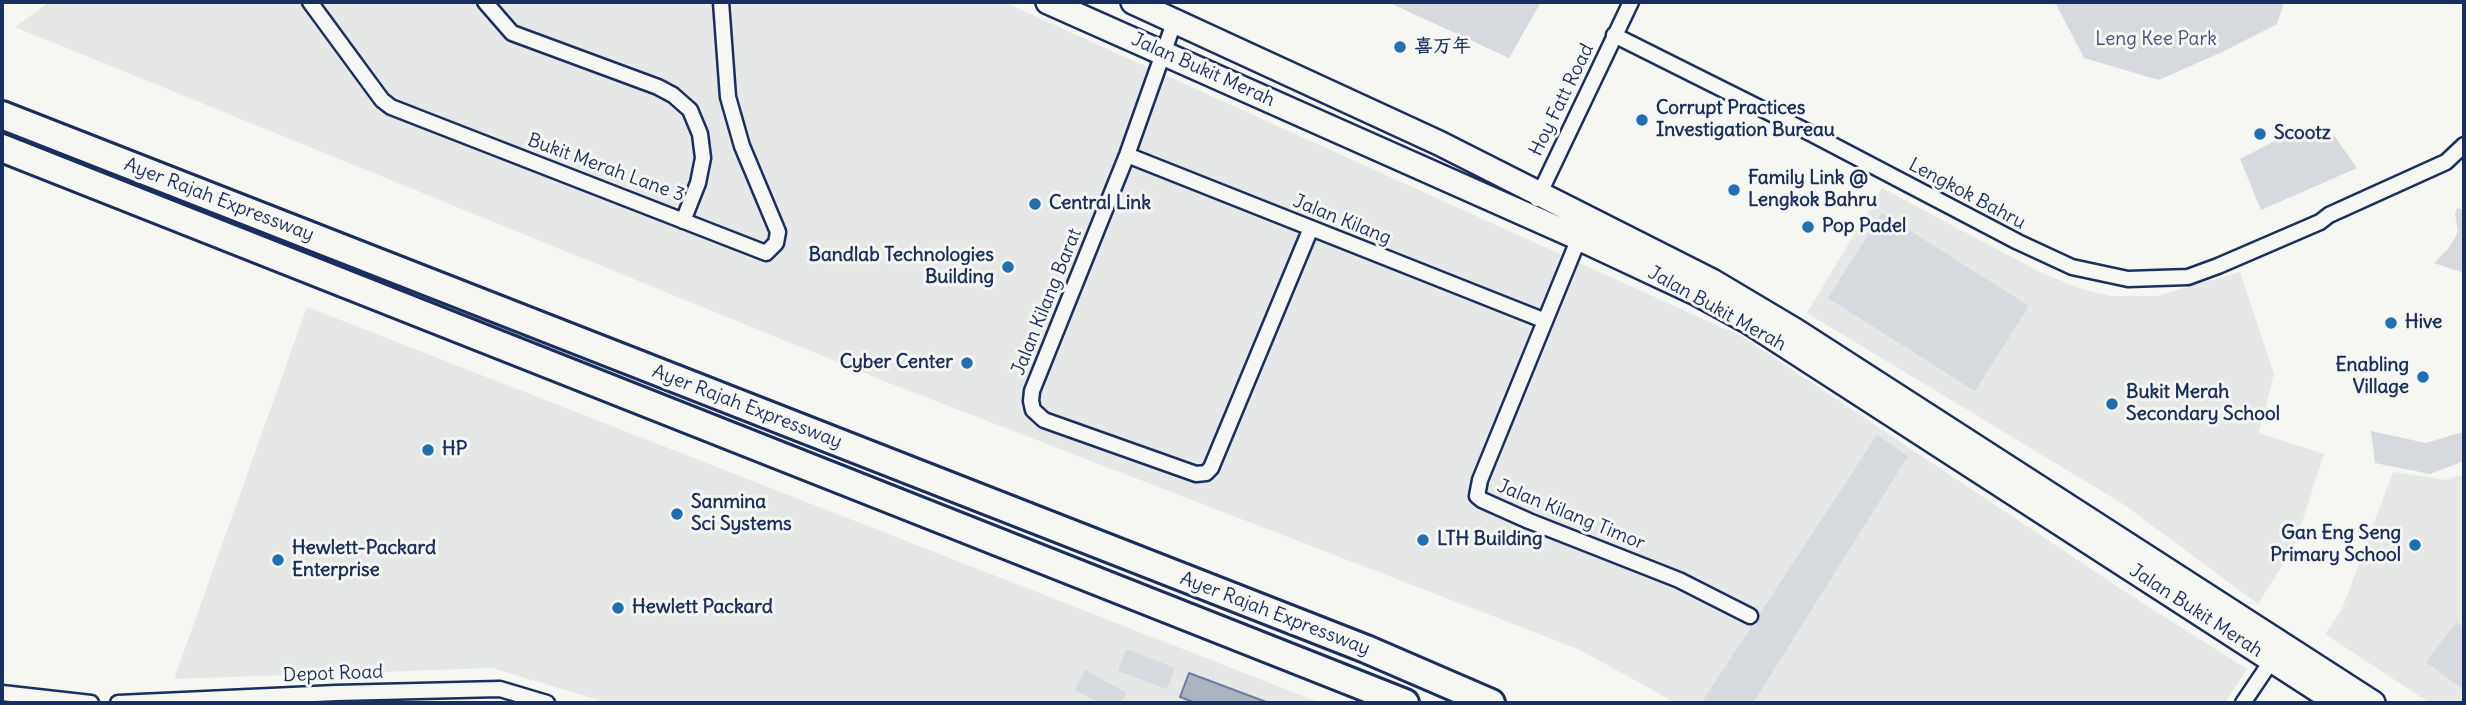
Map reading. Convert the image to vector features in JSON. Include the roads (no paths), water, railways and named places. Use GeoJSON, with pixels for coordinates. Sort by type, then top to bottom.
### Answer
{"type":"FeatureCollection","features":[{"type":"Feature","properties":{"kind":"highway","name":"Ayer Rajah Expressway"},"geometry":{"type":"LineString","coordinates":[[2,115],[1353,644],[1490,703]]}},
{"type":"Feature","properties":{"kind":"highway","name":"Ayer Rajah Expressway"},"geometry":{"type":"LineString","coordinates":[[2,148],[1405,703]]}},
{"type":"Feature","properties":{"kind":"main road","name":"Jalan Bukit Merah"},"geometry":{"type":"LineString","coordinates":[[1048,2],[1695,292],[1749,322],[2277,653],[2373,703]]}},
{"type":"Feature","properties":{"kind":"main road","name":"Jalan Bukit Merah"},"geometry":{"type":"LineString","coordinates":[[1133,2],[1439,143],[1753,304],[2277,653],[2338,703]]}},
{"type":"Feature","properties":{"kind":"main road"},"geometry":{"type":"LineString","coordinates":[[1293,75],[1310,86],[1316,96],[1317,112],[1313,120]]}},
{"type":"Feature","properties":{"kind":"street","name":"Bukit Merah Lane 3"},"geometry":{"type":"LineString","coordinates":[[310,2],[382,100],[391,107],[683,221],[698,183],[704,158],[700,134],[691,110],[659,87],[512,33],[485,2]]}},
{"type":"Feature","properties":{"kind":"street"},"geometry":{"type":"LineString","coordinates":[[683,221],[766,253],[778,238],[775,223],[743,146],[728,97],[721,2]]}},
{"type":"Feature","properties":{"kind":"street","name":"Hoy Fatt Road"},"geometry":{"type":"LineString","coordinates":[[1530,216],[1631,2]]}},
{"type":"Feature","properties":{"kind":"street","name":"Jalan Kilang Barat"},"geometry":{"type":"LineString","coordinates":[[1175,20],[1127,155],[1032,391],[1033,410],[1044,420],[1196,474],[1206,473],[1212,468],[1311,228]]}},
{"type":"Feature","properties":{"kind":"street","name":"Lengkok Bahru"},"geometry":{"type":"LineString","coordinates":[[1614,35],[1822,139],[2018,242],[2072,267],[2128,279],[2188,276],[2218,267],[2446,162],[2464,145]]}},
{"type":"Feature","properties":{"kind":"street","name":"Lengkok Bahru"},"geometry":{"type":"LineString","coordinates":[[2320,222],[2333,222],[2448,167],[2464,154]]}},
{"type":"Feature","properties":{"kind":"street","name":"Jalan Kilang"},"geometry":{"type":"LineString","coordinates":[[1127,155],[1543,320]]}},
{"type":"Feature","properties":{"kind":"street","name":"Jalan Kilang Timor"},"geometry":{"type":"LineString","coordinates":[[1579,238],[1543,320],[1480,480],[1477,496],[1529,521],[1679,580],[1750,616]]}},
{"type":"Feature","properties":{"kind":"street"},"geometry":{"type":"LineString","coordinates":[[2243,703],[2277,653]]}},
{"type":"Feature","properties":{"kind":"street","name":"Depot Road"},"geometry":{"type":"LineString","coordinates":[[118,703],[325,693],[500,689],[547,703]]}},
{"type":"Feature","properties":{"kind":"street"},"geometry":{"type":"LineString","coordinates":[[2,693],[21,699],[91,703]]}},
{"type":"Feature","properties":{"kind":"place","name":"喜万年"},"geometry":{"type":"Point","coordinates":[1400,47]}},
{"type":"Feature","properties":{"kind":"place","name":"Corrupt Practices Investigation Bureau"},"geometry":{"type":"Point","coordinates":[1642,120]}},
{"type":"Feature","properties":{"kind":"place","name":"Scootz"},"geometry":{"type":"Point","coordinates":[2260,134]}},
{"type":"Feature","properties":{"kind":"place","name":"Family Link @ Lengkok Bahru"},"geometry":{"type":"Point","coordinates":[1734,190]}},
{"type":"Feature","properties":{"kind":"place","name":"Central Link"},"geometry":{"type":"Point","coordinates":[1035,204]}},
{"type":"Feature","properties":{"kind":"place","name":"Pop Padel"},"geometry":{"type":"Point","coordinates":[1808,227]}},
{"type":"Feature","properties":{"kind":"place","name":"Bandlab Technologies Building"},"geometry":{"type":"Point","coordinates":[1008,267]}},
{"type":"Feature","properties":{"kind":"place","name":"Hive"},"geometry":{"type":"Point","coordinates":[2391,323]}},
{"type":"Feature","properties":{"kind":"place","name":"Cyber Center"},"geometry":{"type":"Point","coordinates":[967,363]}},
{"type":"Feature","properties":{"kind":"place","name":"Enabling Village"},"geometry":{"type":"Point","coordinates":[2423,377]}},
{"type":"Feature","properties":{"kind":"place","name":"Bukit Merah Secondary School"},"geometry":{"type":"Point","coordinates":[2112,404]}},
{"type":"Feature","properties":{"kind":"place","name":"HP"},"geometry":{"type":"Point","coordinates":[428,450]}},
{"type":"Feature","properties":{"kind":"place","name":"Sanmina Sci Systems"},"geometry":{"type":"Point","coordinates":[677,514]}},
{"type":"Feature","properties":{"kind":"place","name":"LTH Building"},"geometry":{"type":"Point","coordinates":[1423,540]}},
{"type":"Feature","properties":{"kind":"place","name":"Gan Eng Seng Primary School"},"geometry":{"type":"Point","coordinates":[2415,545]}},
{"type":"Feature","properties":{"kind":"place","name":"Hewlett-Packard Enterprise"},"geometry":{"type":"Point","coordinates":[278,560]}},
{"type":"Feature","properties":{"kind":"place","name":"Hewlett Packard"},"geometry":{"type":"Point","coordinates":[618,608]}},
{"type":"Feature","properties":{"kind":"park label","name":"Leng Kee Park"},"geometry":{"type":"Point","coordinates":[2156,40]}}]}
